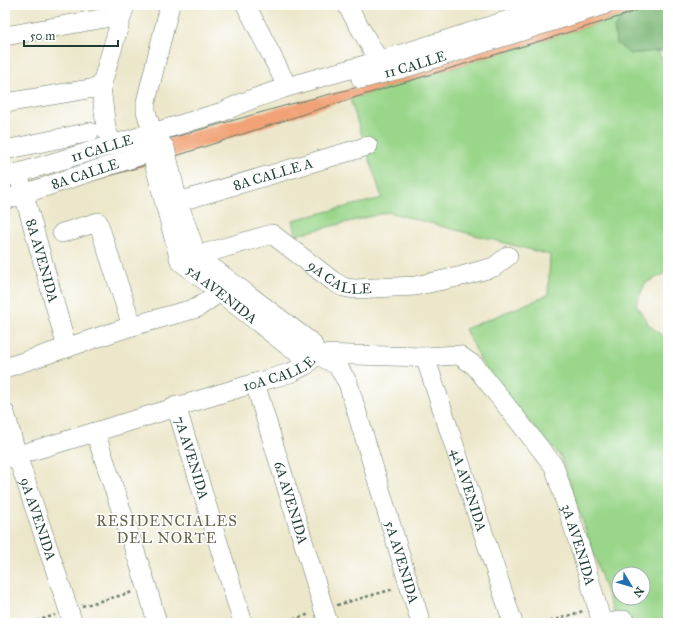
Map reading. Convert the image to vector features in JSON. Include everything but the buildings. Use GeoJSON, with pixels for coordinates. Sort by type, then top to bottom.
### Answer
{"type":"FeatureCollection","features":[{"type":"Feature","properties":{"kind":"street","name":"5A AVENIDA"},"geometry":{"type":"LineString","coordinates":[[170,5],[146,102],[146,111],[152,132],[178,202],[188,258]]}},
{"type":"Feature","properties":{"kind":"street"},"geometry":{"type":"LineString","coordinates":[[246,5],[287,86]]}},
{"type":"Feature","properties":{"kind":"street"},"geometry":{"type":"LineString","coordinates":[[347,5],[379,61]]}},
{"type":"Feature","properties":{"kind":"street","name":"11 CALLE"},"geometry":{"type":"LineString","coordinates":[[222,112],[250,99],[287,86],[379,61],[556,5]]}},
{"type":"Feature","properties":{"kind":"street","name":"11 CALLE"},"geometry":{"type":"LineString","coordinates":[[11,175],[222,112],[253,108],[411,66],[604,5]]}},
{"type":"Feature","properties":{"kind":"street"},"geometry":{"type":"LineString","coordinates":[[5,36],[124,10],[101,87],[106,128],[112,145]]}},
{"type":"Feature","properties":{"kind":"street"},"geometry":{"type":"LineString","coordinates":[[5,103],[101,87]]}},
{"type":"Feature","properties":{"kind":"street"},"geometry":{"type":"LineString","coordinates":[[5,150],[90,132]]}},
{"type":"Feature","properties":{"kind":"street","name":"8A CALLE A"},"geometry":{"type":"LineString","coordinates":[[178,202],[368,146]]}},
{"type":"Feature","properties":{"kind":"street","name":"5A AVENIDA"},"geometry":{"type":"LineString","coordinates":[[158,149],[188,258],[225,287],[312,343],[316,354],[337,365],[348,383],[409,586],[422,623]]}},
{"type":"Feature","properties":{"kind":"street","name":"8A CALLE"},"geometry":{"type":"LineString","coordinates":[[5,200],[158,149]]}},
{"type":"Feature","properties":{"kind":"street","name":"8A AVENIDA"},"geometry":{"type":"LineString","coordinates":[[11,175],[24,194],[67,348]]}},
{"type":"Feature","properties":{"kind":"street"},"geometry":{"type":"LineString","coordinates":[[62,232],[98,222],[132,326]]}},
{"type":"Feature","properties":{"kind":"street","name":"9A CALLE"},"geometry":{"type":"LineString","coordinates":[[188,258],[272,234],[333,281],[343,287],[354,289],[416,286],[494,268],[508,256]]}},
{"type":"Feature","properties":{"kind":"street"},"geometry":{"type":"LineString","coordinates":[[5,368],[132,326],[197,308],[225,287]]}},
{"type":"Feature","properties":{"kind":"street","name":"10A CALLE"},"geometry":{"type":"LineString","coordinates":[[11,457],[96,432],[176,406],[290,373],[306,364],[316,354],[425,357],[459,355],[475,366],[554,466]]}},
{"type":"Feature","properties":{"kind":"street","name":"4A AVENIDA"},"geometry":{"type":"LineString","coordinates":[[425,357],[513,623]]}},
{"type":"Feature","properties":{"kind":"street","name":"6A AVENIDA"},"geometry":{"type":"LineString","coordinates":[[255,383],[326,616]]}},
{"type":"Feature","properties":{"kind":"street","name":"7A AVENIDA"},"geometry":{"type":"LineString","coordinates":[[176,406],[243,623]]}},
{"type":"Feature","properties":{"kind":"street","name":"9A AVENIDA"},"geometry":{"type":"LineString","coordinates":[[5,413],[11,457],[72,617]]}},
{"type":"Feature","properties":{"kind":"street"},"geometry":{"type":"LineString","coordinates":[[96,432],[157,623]]}},
{"type":"Feature","properties":{"kind":"street","name":"3A AVENIDA"},"geometry":{"type":"LineString","coordinates":[[554,466],[582,554],[599,615]]}},
{"type":"Feature","properties":{"kind":"street"},"geometry":{"type":"LineString","coordinates":[[608,623],[624,620],[627,623]]}},
{"type":"Feature","properties":{"kind":"path"},"geometry":{"type":"LineString","coordinates":[[282,623],[326,616],[409,586]]}},
{"type":"Feature","properties":{"kind":"path"},"geometry":{"type":"LineString","coordinates":[[30,623],[72,617],[147,588]]}},
{"type":"Feature","properties":{"kind":"path"},"geometry":{"type":"LineString","coordinates":[[544,623],[599,615]]}},
{"type":"Feature","properties":{"kind":"green space"},"geometry":{"type":"Polygon","coordinates":[[[650,5],[668,5],[668,52],[658,51],[630,54],[616,43],[614,27],[625,15],[650,5]]]}},
{"type":"Feature","properties":{"kind":"green space"},"geometry":{"type":"Polygon","coordinates":[[[625,15],[614,27],[630,54],[658,51],[668,72],[668,272],[645,283],[636,305],[649,325],[668,340],[668,365],[665,372],[668,376],[668,623],[617,623],[611,606],[651,606],[651,566],[611,566],[611,605],[561,457],[492,383],[465,329],[548,295],[550,255],[388,212],[296,235],[293,220],[382,198],[350,99],[625,15]]]}},
{"type":"Feature","properties":{"kind":"district","name":"RESIDENCIALES DEL NORTE"},"geometry":{"type":"Point","coordinates":[167,530]}}]}
